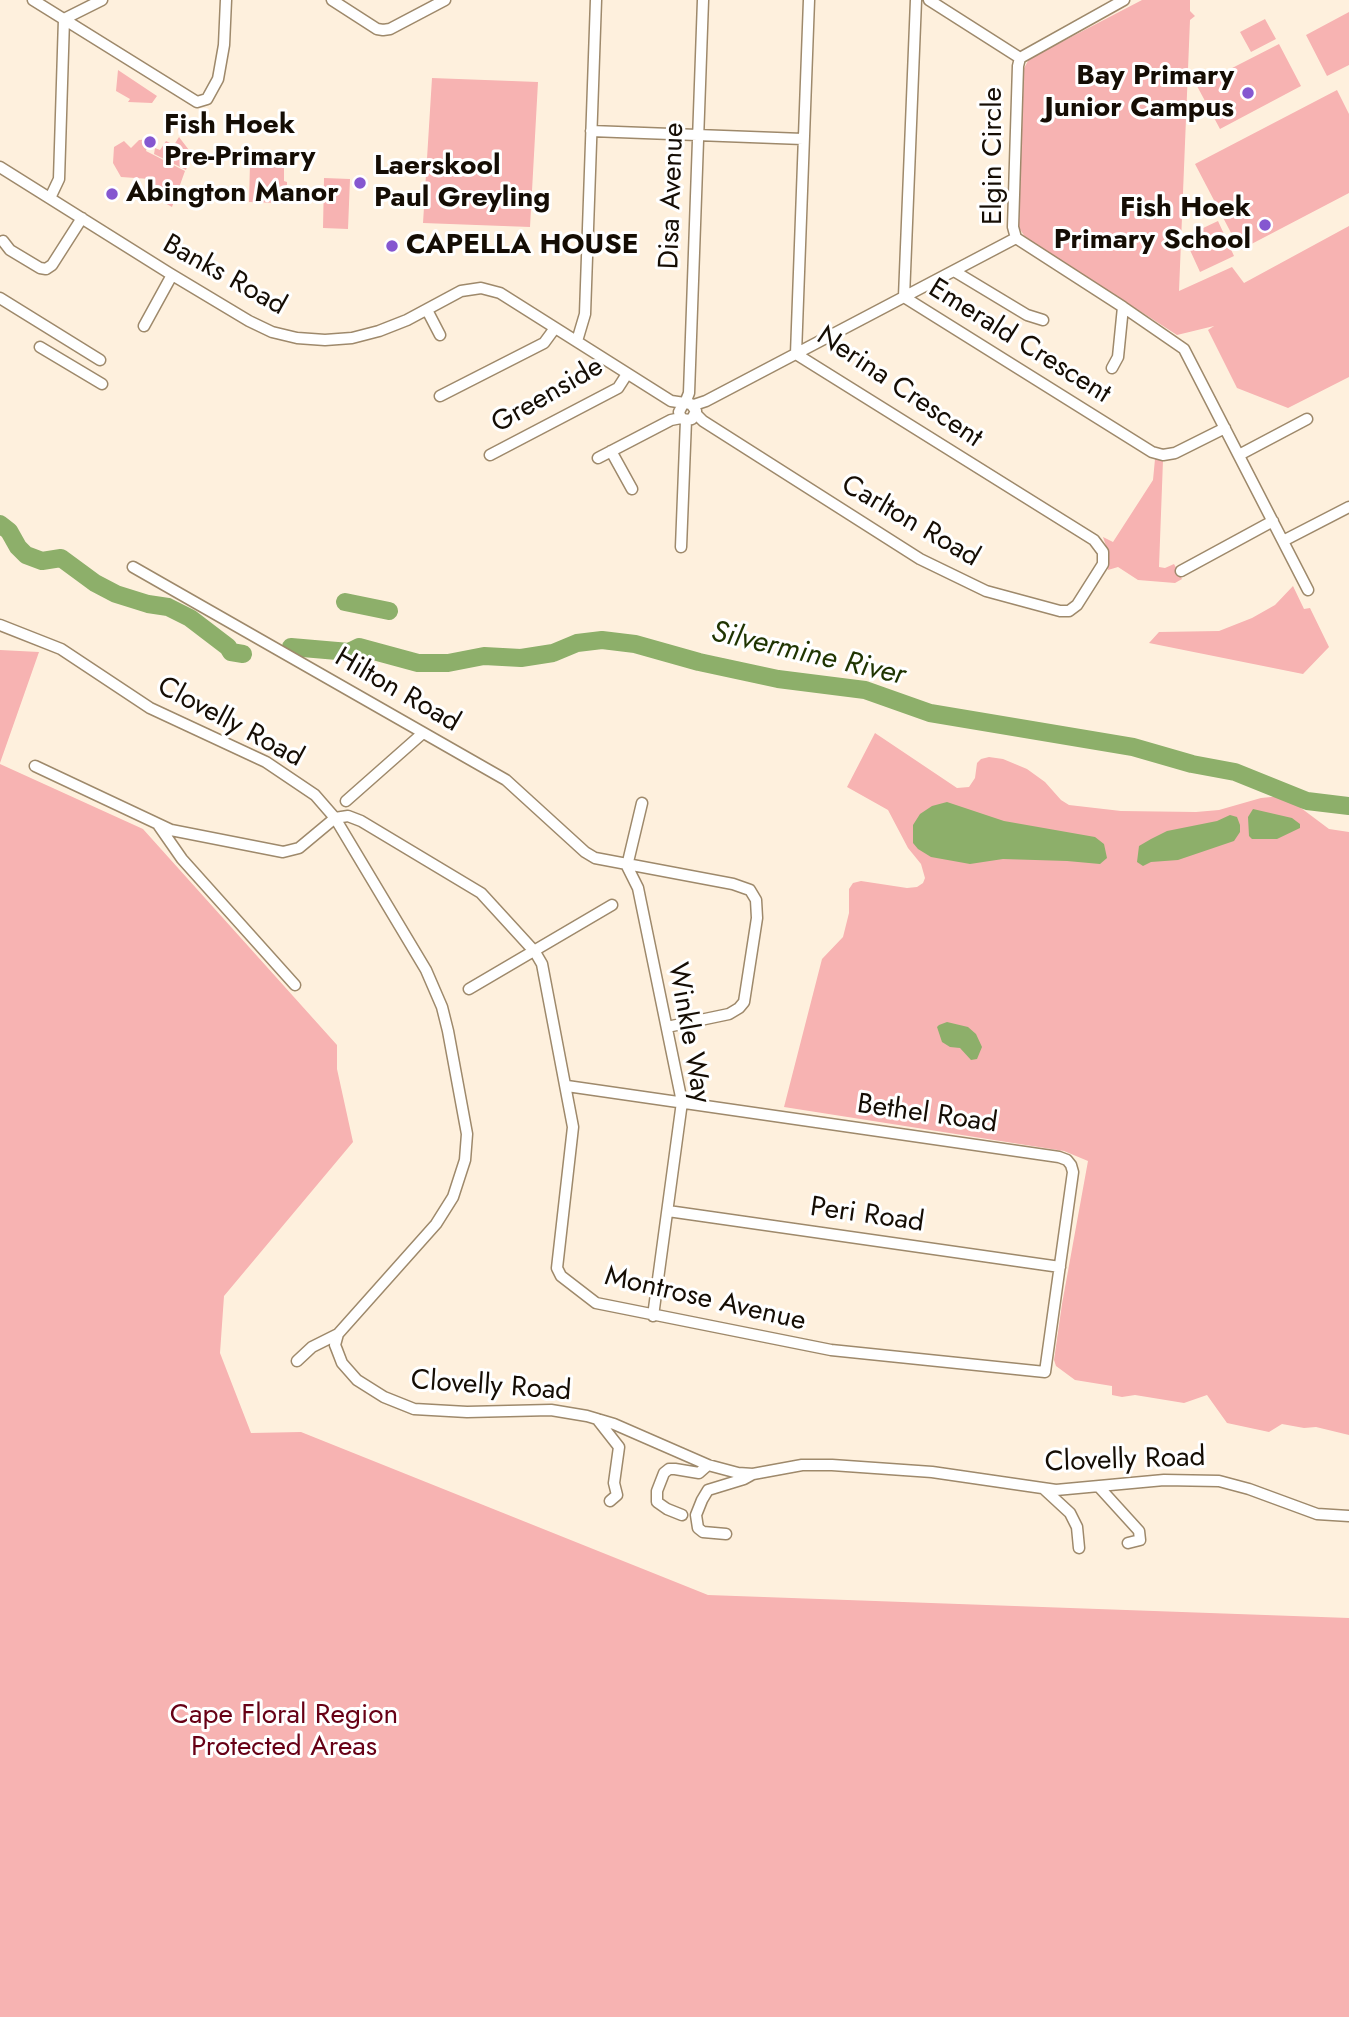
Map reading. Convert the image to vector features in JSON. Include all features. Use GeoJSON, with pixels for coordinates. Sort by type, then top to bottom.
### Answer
{"type":"FeatureCollection","features":[{"type":"Feature","properties":{"kind":"street"},"geometry":{"type":"LineString","coordinates":[[33,0],[197,102],[207,99],[218,79],[224,45],[226,0]]}},
{"type":"Feature","properties":{"kind":"street"},"geometry":{"type":"LineString","coordinates":[[64,19],[102,0]]}},
{"type":"Feature","properties":{"kind":"street"},"geometry":{"type":"LineString","coordinates":[[332,0],[377,29],[390,29],[445,0]]}},
{"type":"Feature","properties":{"kind":"street"},"geometry":{"type":"LineString","coordinates":[[577,341],[585,314],[596,0]]}},
{"type":"Feature","properties":{"kind":"street","name":"Disa Avenue"},"geometry":{"type":"LineString","coordinates":[[681,547],[703,0]]}},
{"type":"Feature","properties":{"kind":"street","name":"Nerina Crescent"},"geometry":{"type":"LineString","coordinates":[[809,0],[796,354],[1094,540]]}},
{"type":"Feature","properties":{"kind":"street","name":"Emerald Crescent"},"geometry":{"type":"LineString","coordinates":[[916,0],[904,297],[1152,452],[1163,455],[1175,453],[1225,428]]}},
{"type":"Feature","properties":{"kind":"street"},"geometry":{"type":"LineString","coordinates":[[929,0],[1020,58]]}},
{"type":"Feature","properties":{"kind":"street","name":"Elgin Circle"},"geometry":{"type":"LineString","coordinates":[[1124,0],[1020,58],[1013,227],[1016,238],[1184,349],[1308,590]]}},
{"type":"Feature","properties":{"kind":"street"},"geometry":{"type":"LineString","coordinates":[[50,198],[59,179],[64,19]]}},
{"type":"Feature","properties":{"kind":"street"},"geometry":{"type":"LineString","coordinates":[[592,131],[803,139]]}},
{"type":"Feature","properties":{"kind":"street","name":"Banks Road"},"geometry":{"type":"LineString","coordinates":[[0,167],[172,275],[272,332],[297,338],[352,338],[407,320]]}},
{"type":"Feature","properties":{"kind":"street"},"geometry":{"type":"LineString","coordinates":[[3,242],[10,250],[46,269],[52,265],[82,218]]}},
{"type":"Feature","properties":{"kind":"street"},"geometry":{"type":"LineString","coordinates":[[598,458],[1016,238]]}},
{"type":"Feature","properties":{"kind":"street"},"geometry":{"type":"LineString","coordinates":[[954,271],[1027,315],[1043,320]]}},
{"type":"Feature","properties":{"kind":"street"},"geometry":{"type":"LineString","coordinates":[[144,326],[172,275]]}},
{"type":"Feature","properties":{"kind":"street","name":"Carlton Road"},"geometry":{"type":"LineString","coordinates":[[407,320],[461,291],[481,288],[500,293],[920,559],[986,591],[1060,611],[1069,611],[1077,605],[1103,564],[1103,552],[1094,540]]}},
{"type":"Feature","properties":{"kind":"street"},"geometry":{"type":"LineString","coordinates":[[0,298],[100,360]]}},
{"type":"Feature","properties":{"kind":"street"},"geometry":{"type":"LineString","coordinates":[[1112,369],[1118,357],[1123,307]]}},
{"type":"Feature","properties":{"kind":"street"},"geometry":{"type":"LineString","coordinates":[[427,310],[440,335]]}},
{"type":"Feature","properties":{"kind":"street"},"geometry":{"type":"LineString","coordinates":[[440,396],[544,343],[555,328]]}},
{"type":"Feature","properties":{"kind":"street"},"geometry":{"type":"LineString","coordinates":[[40,347],[102,384]]}},
{"type":"Feature","properties":{"kind":"street"},"geometry":{"type":"LineString","coordinates":[[74,367],[86,351]]}},
{"type":"Feature","properties":{"kind":"street","name":"Greenside"},"geometry":{"type":"LineString","coordinates":[[490,455],[618,388],[627,374]]}},
{"type":"Feature","properties":{"kind":"street"},"geometry":{"type":"LineString","coordinates":[[1239,455],[1307,419]]}},
{"type":"Feature","properties":{"kind":"street"},"geometry":{"type":"LineString","coordinates":[[611,451],[632,489]]}},
{"type":"Feature","properties":{"kind":"street"},"geometry":{"type":"LineString","coordinates":[[1283,541],[1349,507]]}},
{"type":"Feature","properties":{"kind":"street"},"geometry":{"type":"LineString","coordinates":[[1181,571],[1273,521]]}},
{"type":"Feature","properties":{"kind":"street","name":"Hilton Road"},"geometry":{"type":"LineString","coordinates":[[133,567],[509,782],[585,852],[604,861],[743,886],[750,890],[756,900],[757,918],[744,1002],[729,1014],[667,1027]]}},
{"type":"Feature","properties":{"kind":"street","name":"Clovelly Road"},"geometry":{"type":"LineString","coordinates":[[0,625],[61,649],[150,708],[266,762],[315,795],[335,818],[426,970],[442,1007],[467,1134],[465,1160],[453,1197],[436,1224],[338,1334],[335,1345],[349,1372],[384,1398],[414,1409],[457,1412],[551,1410],[597,1419],[726,1472],[753,1474],[802,1465],[832,1465],[932,1472],[1044,1489],[1073,1490],[1164,1480],[1219,1481],[1250,1489],[1317,1514],[1349,1516]]}},
{"type":"Feature","properties":{"kind":"street"},"geometry":{"type":"LineString","coordinates":[[346,801],[423,733]]}},
{"type":"Feature","properties":{"kind":"street"},"geometry":{"type":"LineString","coordinates":[[34,765],[173,831],[287,852],[299,848],[335,818]]}},
{"type":"Feature","properties":{"kind":"street"},"geometry":{"type":"LineString","coordinates":[[627,866],[642,803]]}},
{"type":"Feature","properties":{"kind":"street","name":"Montrose Avenue"},"geometry":{"type":"LineString","coordinates":[[335,818],[348,816],[361,821],[476,890],[535,952],[543,970],[567,1086],[574,1135],[558,1272],[596,1303],[831,1350],[1045,1372]]}},
{"type":"Feature","properties":{"kind":"street"},"geometry":{"type":"LineString","coordinates":[[158,825],[182,859],[295,985]]}},
{"type":"Feature","properties":{"kind":"street","name":"Winkle Way"},"geometry":{"type":"LineString","coordinates":[[627,866],[638,888],[682,1102],[653,1316]]}},
{"type":"Feature","properties":{"kind":"street"},"geometry":{"type":"LineString","coordinates":[[469,989],[612,905]]}},
{"type":"Feature","properties":{"kind":"street","name":"Bethel Road"},"geometry":{"type":"LineString","coordinates":[[567,1086],[1067,1160],[1073,1172],[1045,1372]]}},
{"type":"Feature","properties":{"kind":"street","name":"Peri Road"},"geometry":{"type":"LineString","coordinates":[[668,1211],[1060,1267]]}},
{"type":"Feature","properties":{"kind":"street"},"geometry":{"type":"LineString","coordinates":[[296,1361],[312,1347],[338,1334]]}},
{"type":"Feature","properties":{"kind":"street"},"geometry":{"type":"LineString","coordinates":[[597,1419],[619,1447],[614,1483],[617,1495],[610,1501]]}},
{"type":"Feature","properties":{"kind":"street"},"geometry":{"type":"LineString","coordinates":[[682,1515],[657,1503],[657,1491],[664,1473],[675,1469],[699,1473],[708,1465]]}},
{"type":"Feature","properties":{"kind":"street"},"geometry":{"type":"LineString","coordinates":[[726,1534],[704,1532],[698,1528],[696,1515],[702,1500],[708,1490],[753,1474]]}},
{"type":"Feature","properties":{"kind":"street"},"geometry":{"type":"LineString","coordinates":[[1099,1486],[1139,1531],[1140,1541],[1128,1543]]}},
{"type":"Feature","properties":{"kind":"street"},"geometry":{"type":"LineString","coordinates":[[1044,1489],[1070,1513],[1078,1533],[1079,1548]]}},
{"type":"Feature","properties":{"kind":"green space"},"geometry":{"type":"Polygon","coordinates":[[[1142,0],[1190,0],[1190,11],[1195,16],[1190,20],[1179,291],[1232,267],[1244,283],[1349,226],[1349,377],[1288,408],[1237,388],[1208,330],[1214,326],[1177,335],[1025,237],[1019,228],[1023,70],[1029,59],[1142,0]]]}},
{"type":"Feature","properties":{"kind":"green space"},"geometry":{"type":"Polygon","coordinates":[[[1349,12],[1349,65],[1327,76],[1306,35],[1349,12]]]}},
{"type":"Feature","properties":{"kind":"green space"},"geometry":{"type":"Polygon","coordinates":[[[1265,19],[1276,39],[1251,52],[1240,32],[1265,19]]]}},
{"type":"Feature","properties":{"kind":"green space"},"geometry":{"type":"Polygon","coordinates":[[[1279,44],[1301,86],[1220,129],[1197,86],[1279,44]]]}},
{"type":"Feature","properties":{"kind":"green space"},"geometry":{"type":"Polygon","coordinates":[[[118,70],[157,96],[152,103],[128,102],[130,99],[116,91],[118,70]]]}},
{"type":"Feature","properties":{"kind":"green space"},"geometry":{"type":"Polygon","coordinates":[[[432,78],[538,82],[530,227],[423,223],[432,78]]]}},
{"type":"Feature","properties":{"kind":"green space"},"geometry":{"type":"Polygon","coordinates":[[[1337,90],[1349,114],[1349,193],[1240,250],[1195,164],[1337,90]]]}},
{"type":"Feature","properties":{"kind":"green space"},"geometry":{"type":"Polygon","coordinates":[[[179,137],[192,154],[186,170],[154,154],[155,148],[160,150],[166,141],[174,145],[179,137]]]}},
{"type":"Feature","properties":{"kind":"green space"},"geometry":{"type":"Polygon","coordinates":[[[150,139],[146,151],[185,171],[172,207],[149,194],[154,183],[150,179],[121,177],[113,163],[114,147],[124,141],[131,148],[139,140],[150,139]]]}},
{"type":"Feature","properties":{"kind":"green space"},"geometry":{"type":"Polygon","coordinates":[[[250,163],[284,164],[284,181],[287,182],[287,188],[305,189],[305,204],[249,202],[250,163]]]}},
{"type":"Feature","properties":{"kind":"green space"},"geometry":{"type":"Polygon","coordinates":[[[324,178],[350,179],[348,229],[323,228],[324,178]]]}},
{"type":"Feature","properties":{"kind":"green space"},"geometry":{"type":"Polygon","coordinates":[[[1218,221],[1234,256],[1200,272],[1184,237],[1218,221]]]}},
{"type":"Feature","properties":{"kind":"green space"},"geometry":{"type":"Polygon","coordinates":[[[1155,459],[1163,460],[1159,567],[1165,568],[1174,564],[1182,579],[1175,583],[1138,580],[1118,567],[1108,570],[1109,555],[1103,537],[1113,542],[1153,480],[1155,459]]]}},
{"type":"Feature","properties":{"kind":"green space"},"geometry":{"type":"Polygon","coordinates":[[[1293,586],[1304,609],[1310,608],[1329,647],[1303,674],[1149,643],[1159,632],[1219,631],[1252,618],[1275,605],[1293,586]]]}},
{"type":"Feature","properties":{"kind":"green space"},"geometry":{"type":"Polygon","coordinates":[[[0,650],[39,652],[0,763],[0,650]]]}},
{"type":"Feature","properties":{"kind":"green space"},"geometry":{"type":"Polygon","coordinates":[[[875,733],[957,788],[969,787],[975,778],[977,763],[989,757],[1003,759],[1027,769],[1069,805],[1121,811],[1196,812],[1219,810],[1261,798],[1281,796],[1329,829],[1349,832],[1349,1435],[1316,1427],[1282,1424],[1269,1432],[1227,1423],[1207,1395],[1184,1403],[1135,1395],[1122,1397],[1112,1395],[1112,1386],[1075,1380],[1056,1366],[1054,1360],[1062,1304],[1088,1161],[1064,1151],[784,1107],[822,959],[843,937],[849,913],[849,889],[853,883],[861,881],[917,887],[925,878],[921,864],[908,848],[888,810],[847,787],[875,733]]]}},
{"type":"Feature","properties":{"kind":"green space","name":"Cape Floral Region Protected Areas"},"geometry":{"type":"Polygon","coordinates":[[[0,764],[143,829],[337,1045],[337,1069],[353,1142],[224,1296],[220,1353],[251,1433],[301,1432],[708,1595],[1349,1618],[1349,2017],[0,2017],[0,764]]]}},
{"type":"Feature","properties":{"kind":"shaded area"},"geometry":{"type":"Polygon","coordinates":[[[947,802],[1004,821],[1095,837],[1104,844],[1107,858],[1100,864],[1003,859],[970,864],[931,857],[913,843],[913,825],[920,814],[932,806],[947,802]]]}},
{"type":"Feature","properties":{"kind":"shaded area"},"geometry":{"type":"Polygon","coordinates":[[[1253,809],[1292,818],[1300,824],[1300,828],[1277,839],[1252,839],[1249,836],[1248,817],[1253,809]]]}},
{"type":"Feature","properties":{"kind":"shaded area"},"geometry":{"type":"Polygon","coordinates":[[[1230,815],[1237,817],[1240,825],[1240,832],[1234,841],[1178,860],[1151,862],[1143,866],[1137,862],[1139,846],[1151,839],[1167,831],[1217,821],[1230,815]]]}},
{"type":"Feature","properties":{"kind":"shaded area"},"geometry":{"type":"Polygon","coordinates":[[[947,1022],[968,1027],[976,1034],[982,1047],[977,1059],[971,1060],[960,1048],[950,1047],[942,1042],[937,1027],[947,1022]]]}},
{"type":"Feature","properties":{"kind":"waterway","name":"Silvermine River"},"geometry":{"type":"LineString","coordinates":[[0,524],[9,531],[26,555],[42,561],[61,558],[95,583],[116,594],[168,607],[190,618],[231,652],[243,654]]}},
{"type":"Feature","properties":{"kind":"waterway"},"geometry":{"type":"LineString","coordinates":[[345,602],[389,611]]}},
{"type":"Feature","properties":{"kind":"waterway","name":"Silvermine River"},"geometry":{"type":"LineString","coordinates":[[291,647],[349,652],[359,647],[418,663],[448,663],[484,656],[521,658],[553,653],[577,643],[602,640],[635,644],[699,662],[778,679],[865,690],[930,713],[1133,747],[1192,764],[1235,772],[1307,801],[1349,806]]}},
{"type":"Feature","properties":{"kind":"place","name":"Bay Primary Junior Campus"},"geometry":{"type":"Point","coordinates":[1248,93]}},
{"type":"Feature","properties":{"kind":"place","name":"Fish Hoek Pre-Primary"},"geometry":{"type":"Point","coordinates":[150,142]}},
{"type":"Feature","properties":{"kind":"place","name":"Laerskool Paul Greyling"},"geometry":{"type":"Point","coordinates":[360,183]}},
{"type":"Feature","properties":{"kind":"place","name":"Abington Manor"},"geometry":{"type":"Point","coordinates":[112,194]}},
{"type":"Feature","properties":{"kind":"place","name":"Fish Hoek Primary School"},"geometry":{"type":"Point","coordinates":[1265,225]}},
{"type":"Feature","properties":{"kind":"place","name":"CAPELLA HOUSE"},"geometry":{"type":"Point","coordinates":[392,246]}}]}
